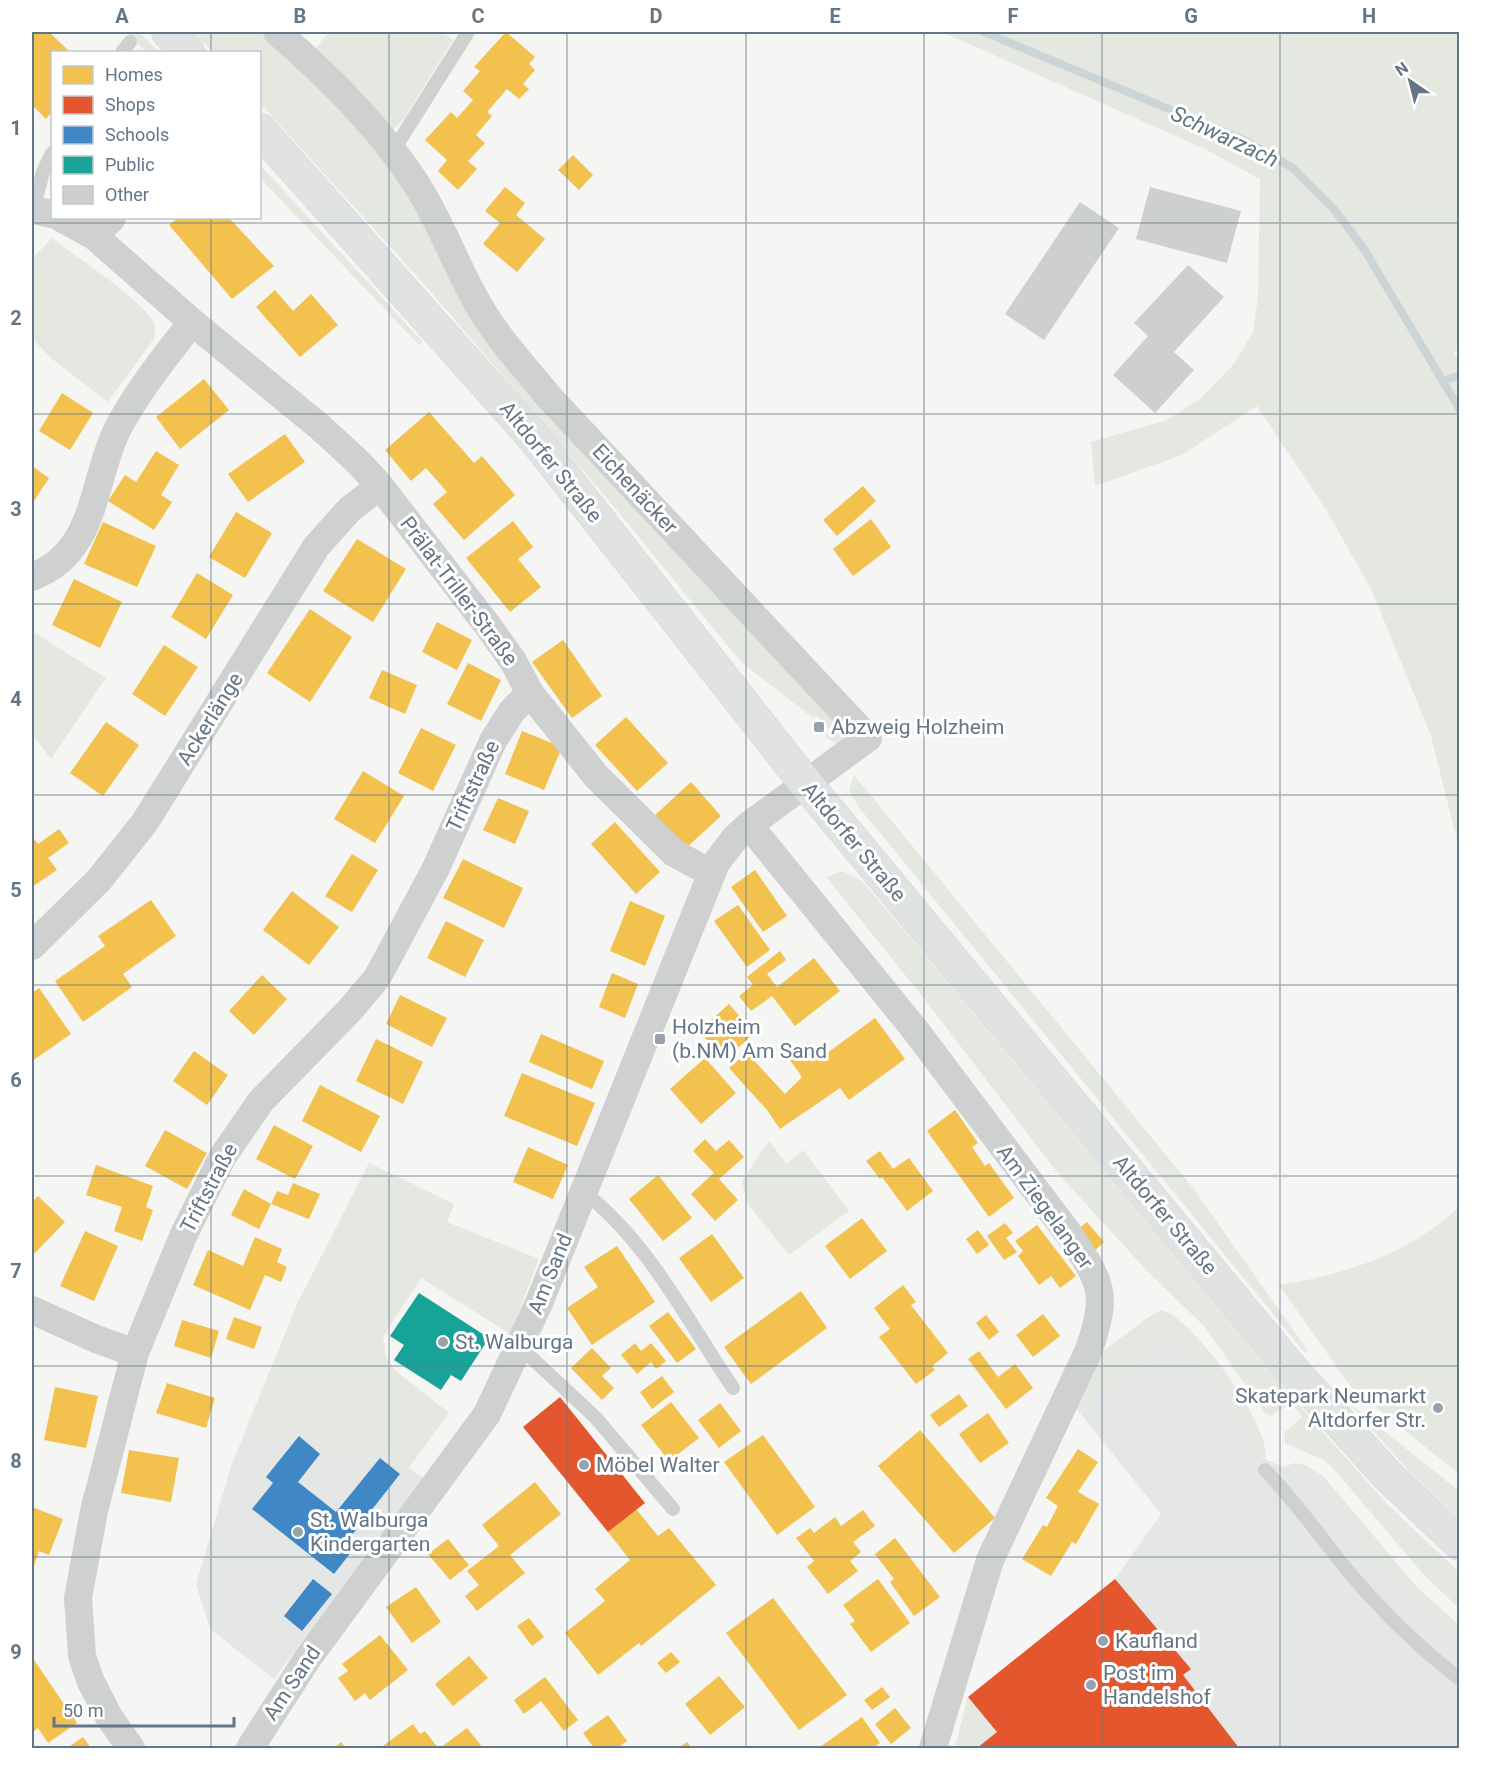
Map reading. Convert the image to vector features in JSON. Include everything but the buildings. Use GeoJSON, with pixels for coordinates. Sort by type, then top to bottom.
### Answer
{"type":"FeatureCollection","features":[{"type":"Feature","properties":{"kind":"main road"},"geometry":{"type":"LineString","coordinates":[[168,32],[187,51]]}},
{"type":"Feature","properties":{"kind":"main road","name":"Altdorfer Straße"},"geometry":{"type":"LineString","coordinates":[[261,131],[534,438],[807,785],[1290,1367],[1387,1475],[1460,1544]]}},
{"type":"Feature","properties":{"kind":"street","name":"Eichenäcker"},"geometry":{"type":"LineString","coordinates":[[277,32],[345,95],[393,151],[416,184],[473,297],[514,355],[549,397],[868,738],[807,785]]}},
{"type":"Feature","properties":{"kind":"street","name":"Prälat-Triller-Straße"},"geometry":{"type":"LineString","coordinates":[[66,219],[103,227],[192,322],[320,427],[380,486],[488,626],[513,661],[530,693],[596,776],[645,828],[674,853],[711,873]]}},
{"type":"Feature","properties":{"kind":"street"},"geometry":{"type":"LineString","coordinates":[[32,577],[55,566],[74,544],[95,502],[109,451],[131,405],[192,322]]}},
{"type":"Feature","properties":{"kind":"street","name":"Ackerlänge"},"geometry":{"type":"LineString","coordinates":[[32,946],[99,880],[145,822],[315,547],[350,509],[380,486]]}},
{"type":"Feature","properties":{"kind":"street","name":"Triftstraße"},"geometry":{"type":"LineString","coordinates":[[131,1749],[109,1717],[82,1656],[78,1598],[94,1511],[135,1353],[180,1244],[223,1156],[261,1101],[360,999],[385,966],[435,870],[493,741],[512,711],[530,693]]}},
{"type":"Feature","properties":{"kind":"street","name":"Am Sand"},"geometry":{"type":"LineString","coordinates":[[250,1749],[308,1658],[487,1414],[520,1347],[711,873],[724,851],[749,825],[807,785]]}},
{"type":"Feature","properties":{"kind":"street","name":"Am Ziegelanger"},"geometry":{"type":"LineString","coordinates":[[749,825],[916,1031],[1068,1233],[1098,1280],[1100,1310],[1094,1334],[990,1560],[933,1749]]}},
{"type":"Feature","properties":{"kind":"street"},"geometry":{"type":"LineString","coordinates":[[32,1310],[96,1339],[135,1353]]}},
{"type":"Feature","properties":{"kind":"lane"},"geometry":{"type":"LineString","coordinates":[[393,151],[468,32]]}},
{"type":"Feature","properties":{"kind":"lane"},"geometry":{"type":"LineString","coordinates":[[39,212],[44,172],[51,155]]}},
{"type":"Feature","properties":{"kind":"lane"},"geometry":{"type":"LineString","coordinates":[[584,1192],[610,1213],[663,1279],[687,1321],[733,1388]]}},
{"type":"Feature","properties":{"kind":"lane"},"geometry":{"type":"LineString","coordinates":[[520,1347],[596,1418],[673,1509]]}},
{"type":"Feature","properties":{"kind":"lane"},"geometry":{"type":"LineString","coordinates":[[1266,1470],[1309,1518],[1347,1569],[1379,1606],[1410,1637],[1460,1679]]}},
{"type":"Feature","properties":{"kind":"shaded area"},"geometry":{"type":"Polygon","coordinates":[[[126,32],[139,32],[158,51],[145,51],[126,32]]]}},
{"type":"Feature","properties":{"kind":"shaded area"},"geometry":{"type":"Polygon","coordinates":[[[193,32],[260,32],[347,114],[374,145],[400,183],[454,284],[841,729],[843,738],[838,745],[824,736],[830,730],[817,716],[813,718],[740,661],[615,508],[432,293],[261,104],[261,51],[212,51],[193,32]]]}},
{"type":"Feature","properties":{"kind":"shaded area"},"geometry":{"type":"Polygon","coordinates":[[[329,32],[442,32],[453,40],[403,120],[392,130],[314,50],[329,32]]]}},
{"type":"Feature","properties":{"kind":"shaded area"},"geometry":{"type":"Polygon","coordinates":[[[942,32],[1459,32],[1460,349],[1454,352],[1460,363],[1459,848],[1431,736],[1372,591],[1328,513],[1257,406],[1182,455],[1095,486],[1091,442],[1167,420],[1201,398],[1234,364],[1253,332],[1258,298],[1260,179],[1205,149],[942,32]]]}},
{"type":"Feature","properties":{"kind":"shaded area"},"geometry":{"type":"Polygon","coordinates":[[[261,166],[423,342],[419,345],[261,179],[261,166]]]}},
{"type":"Feature","properties":{"kind":"shaded area"},"geometry":{"type":"Polygon","coordinates":[[[52,238],[131,297],[154,323],[155,337],[108,402],[51,358],[32,338],[32,259],[52,238]]]}},
{"type":"Feature","properties":{"kind":"shaded area"},"geometry":{"type":"Polygon","coordinates":[[[32,631],[106,678],[51,759],[32,734],[32,631]]]}},
{"type":"Feature","properties":{"kind":"shaded area"},"geometry":{"type":"Polygon","coordinates":[[[854,775],[1193,1188],[1308,1351],[1305,1353],[858,806],[849,790],[854,775]]]}},
{"type":"Feature","properties":{"kind":"shaded area"},"geometry":{"type":"Polygon","coordinates":[[[842,871],[862,881],[1306,1413],[1385,1502],[1459,1572],[1459,1608],[1425,1576],[1331,1466],[1322,1459],[1285,1443],[1284,1433],[1302,1417],[1291,1403],[1271,1416],[1266,1414],[1204,1326],[1147,1271],[1057,1172],[919,992],[826,877],[842,871]]]}},
{"type":"Feature","properties":{"kind":"shaded area"},"geometry":{"type":"Polygon","coordinates":[[[769,1141],[787,1164],[803,1150],[849,1211],[789,1255],[747,1203],[742,1181],[769,1141]]]}},
{"type":"Feature","properties":{"kind":"shaded area"},"geometry":{"type":"Polygon","coordinates":[[[369,1163],[454,1204],[447,1222],[539,1259],[510,1334],[421,1278],[383,1337],[386,1357],[395,1370],[449,1413],[408,1469],[380,1450],[327,1448],[293,1424],[276,1444],[250,1419],[298,1302],[369,1163]]]}},
{"type":"Feature","properties":{"kind":"shaded area"},"geometry":{"type":"Polygon","coordinates":[[[1459,1207],[1459,1474],[1351,1387],[1279,1285],[1328,1275],[1375,1260],[1420,1237],[1459,1207]]]}},
{"type":"Feature","properties":{"kind":"shaded area"},"geometry":{"type":"Polygon","coordinates":[[[1161,1310],[1191,1331],[1228,1376],[1257,1424],[1264,1444],[1265,1459],[1257,1462],[1248,1451],[1261,1441],[1175,1336],[1080,1413],[1072,1401],[1089,1362],[1161,1310]]]}},
{"type":"Feature","properties":{"kind":"shaded area"},"geometry":{"type":"Polygon","coordinates":[[[1175,1336],[1261,1441],[1257,1462],[1265,1459],[1283,1467],[1295,1480],[1309,1470],[1314,1472],[1389,1572],[1459,1639],[1459,1748],[955,1748],[968,1697],[1115,1579],[1161,1514],[1080,1413],[1175,1336]]]}},
{"type":"Feature","properties":{"kind":"shaded area"},"geometry":{"type":"Polygon","coordinates":[[[1350,1404],[1459,1491],[1459,1519],[1407,1469],[1350,1404]]]}},
{"type":"Feature","properties":{"kind":"shaded area","name":"St. Walburga Kindergarten"},"geometry":{"type":"Polygon","coordinates":[[[250,1419],[276,1443],[293,1424],[327,1448],[380,1450],[425,1479],[274,1679],[210,1629],[196,1584],[231,1467],[250,1419]]]}},
{"type":"Feature","properties":{"kind":"shaded area"},"geometry":{"type":"Polygon","coordinates":[[[1295,1463],[1305,1465],[1323,1476],[1417,1587],[1459,1625],[1459,1639],[1389,1572],[1314,1472],[1309,1470],[1295,1480],[1283,1467],[1295,1463]]]}},
{"type":"Feature","properties":{"kind":"shaded area"},"geometry":{"type":"Polygon","coordinates":[[[968,1697],[997,1732],[977,1748],[955,1748],[968,1697]]]}},
{"type":"Feature","properties":{"kind":"waterway","name":"Schwarzach"},"geometry":{"type":"LineString","coordinates":[[984,32],[1248,142],[1293,168],[1333,208],[1364,249],[1460,410]]}},
{"type":"Feature","properties":{"kind":"waterway"},"geometry":{"type":"LineString","coordinates":[[1443,381],[1460,375]]}},
{"type":"Feature","properties":{"kind":"place","name":"Abzweig Holzheim"},"geometry":{"type":"Point","coordinates":[819,727]}},
{"type":"Feature","properties":{"kind":"place","name":"Holzheim (b.NM) Am Sand"},"geometry":{"type":"Point","coordinates":[660,1039]}},
{"type":"Feature","properties":{"kind":"place","name":"St. Walburga"},"geometry":{"type":"Point","coordinates":[443,1342]}},
{"type":"Feature","properties":{"kind":"place","name":"Skatepark Neumarkt Altdorfer Str."},"geometry":{"type":"Point","coordinates":[1438,1408]}},
{"type":"Feature","properties":{"kind":"place","name":"Möbel Walter"},"geometry":{"type":"Point","coordinates":[584,1465]}},
{"type":"Feature","properties":{"kind":"place","name":"St. Walburga Kindergarten"},"geometry":{"type":"Point","coordinates":[298,1532]}},
{"type":"Feature","properties":{"kind":"place","name":"Kaufland"},"geometry":{"type":"Point","coordinates":[1103,1641]}},
{"type":"Feature","properties":{"kind":"place","name":"Post im Handelshof"},"geometry":{"type":"Point","coordinates":[1091,1685]}}]}
